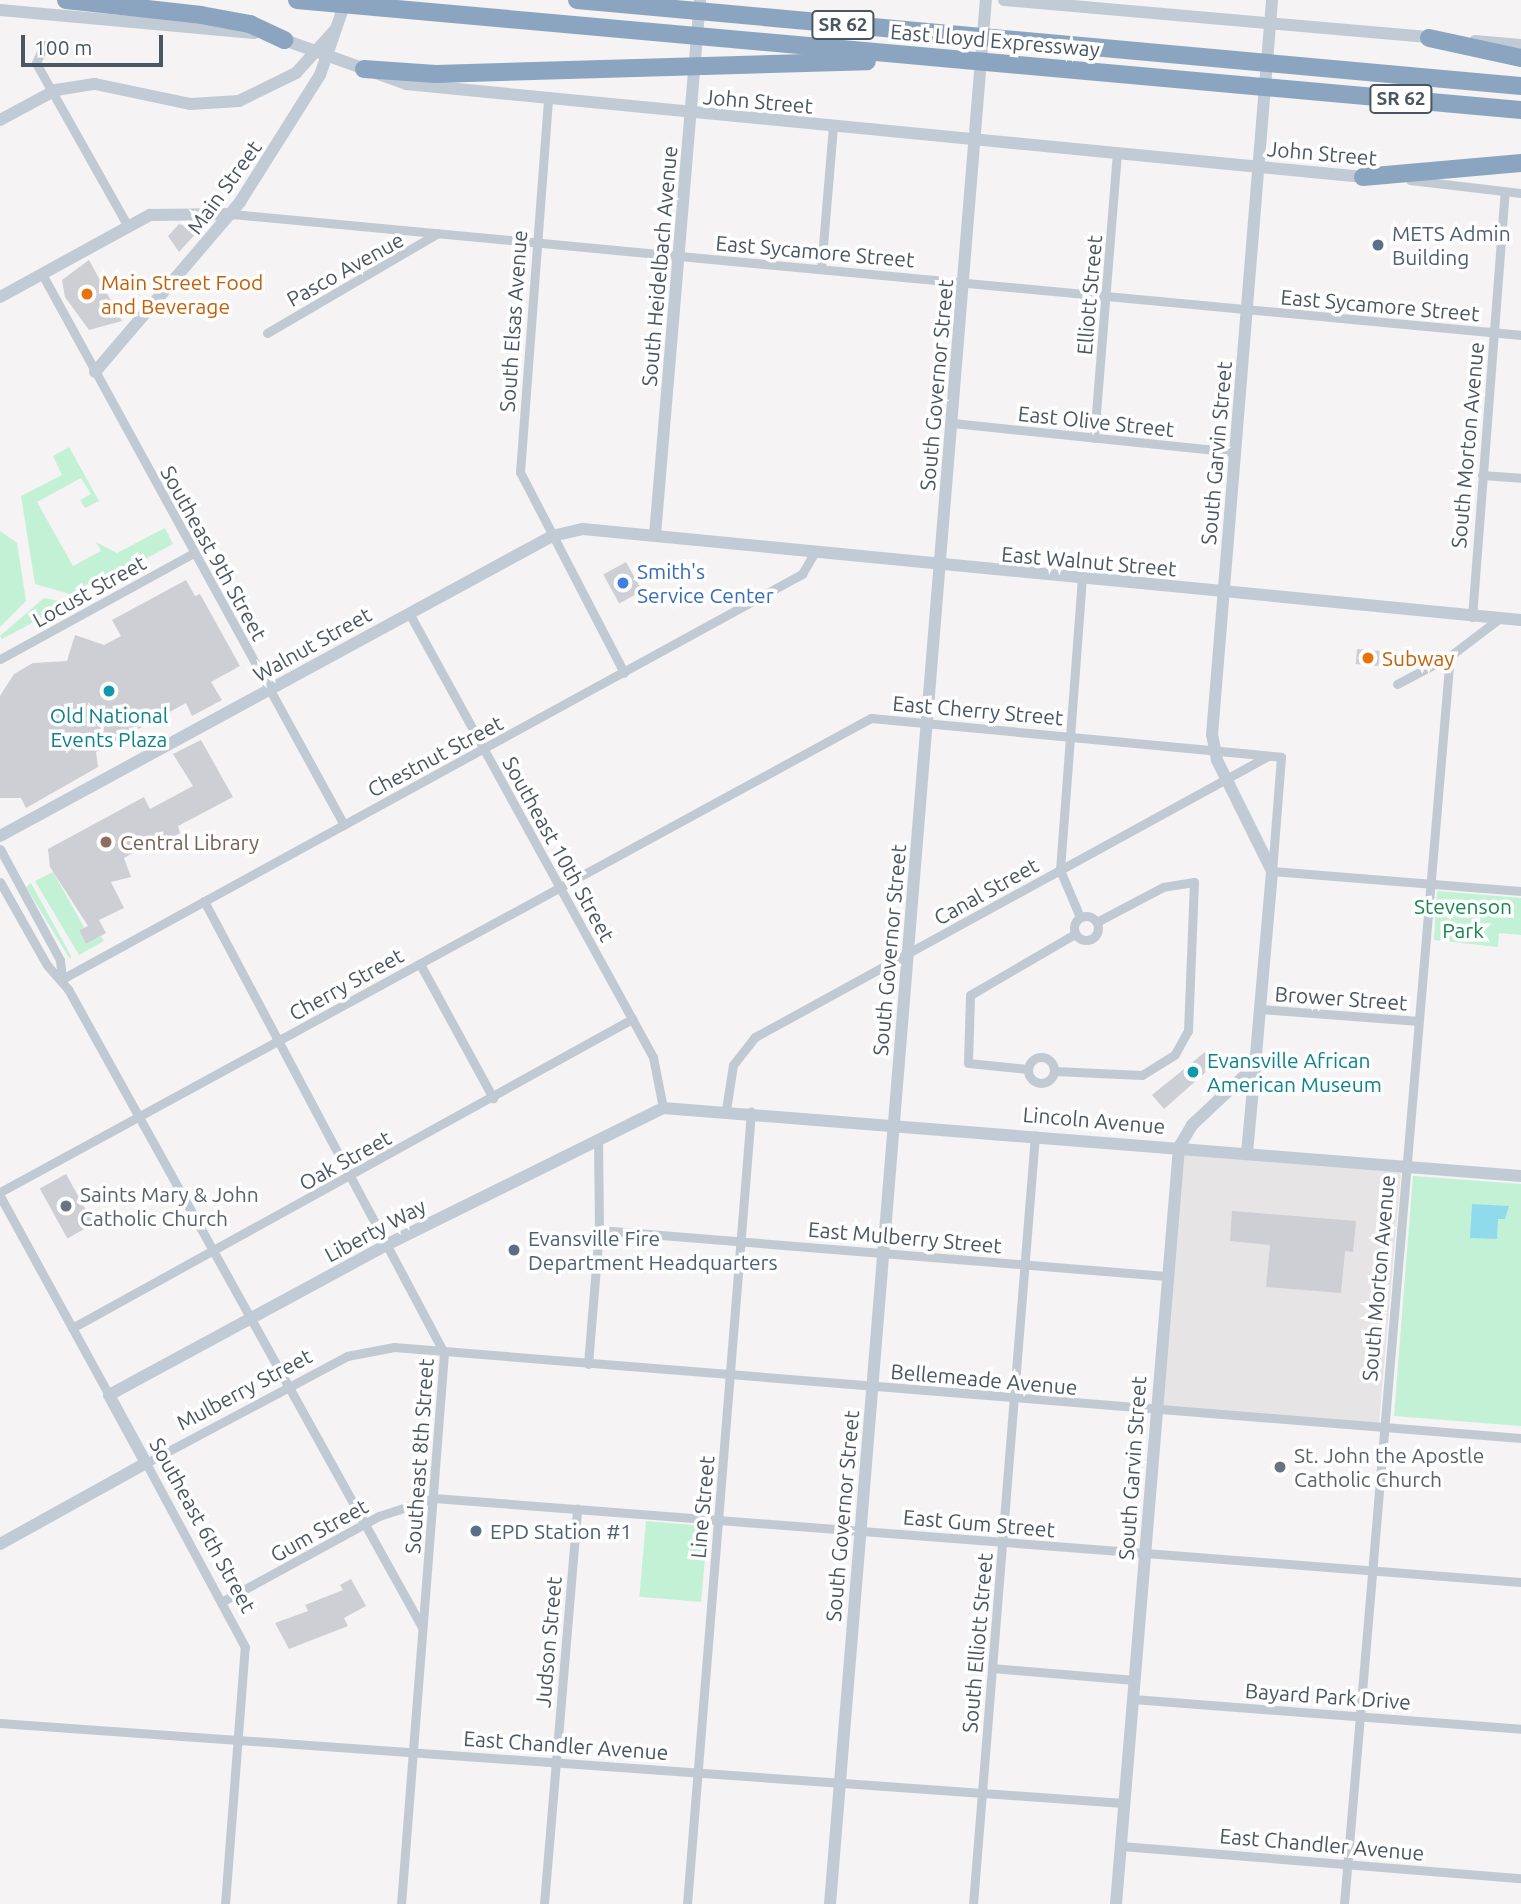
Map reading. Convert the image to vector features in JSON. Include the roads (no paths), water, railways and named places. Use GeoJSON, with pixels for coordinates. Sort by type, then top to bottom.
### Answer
{"type":"FeatureCollection","features":[{"type":"Feature","properties":{"kind":"highway"},"geometry":{"type":"LineString","coordinates":[[66,0],[201,15],[250,24],[285,40]]}},
{"type":"Feature","properties":{"kind":"highway","name":"East Lloyd Expressway"},"geometry":{"type":"LineString","coordinates":[[297,0],[1521,110]]}},
{"type":"Feature","properties":{"kind":"highway","name":"East Lloyd Expressway"},"geometry":{"type":"LineString","coordinates":[[577,0],[1521,86]]}},
{"type":"Feature","properties":{"kind":"highway"},"geometry":{"type":"LineString","coordinates":[[1429,38],[1521,58]]}},
{"type":"Feature","properties":{"kind":"highway"},"geometry":{"type":"LineString","coordinates":[[364,69],[436,74],[961,59]]}},
{"type":"Feature","properties":{"kind":"highway"},"geometry":{"type":"LineString","coordinates":[[1363,177],[1521,163]]}},
{"type":"Feature","properties":{"kind":"main road","name":"South Heidelbach Avenue"},"geometry":{"type":"LineString","coordinates":[[655,535],[700,0]]}},
{"type":"Feature","properties":{"kind":"main road","name":"South Governor Street"},"geometry":{"type":"LineString","coordinates":[[830,1904],[986,0]]}},
{"type":"Feature","properties":{"kind":"main road"},"geometry":{"type":"LineString","coordinates":[[1004,0],[1521,45]]}},
{"type":"Feature","properties":{"kind":"main road","name":"South Garvin Street"},"geometry":{"type":"LineString","coordinates":[[1272,0],[1223,593],[1214,749],[1272,871]]}},
{"type":"Feature","properties":{"kind":"main road","name":"Main Street"},"geometry":{"type":"LineString","coordinates":[[95,372],[232,214],[329,57],[334,31],[346,3]]}},
{"type":"Feature","properties":{"kind":"main road","name":"John Street"},"geometry":{"type":"LineString","coordinates":[[0,10],[285,40],[406,84],[691,114],[1363,177]]}},
{"type":"Feature","properties":{"kind":"main road"},"geometry":{"type":"LineString","coordinates":[[0,120],[52,92],[106,85],[191,104],[225,104],[281,83],[334,31]]}},
{"type":"Feature","properties":{"kind":"main road"},"geometry":{"type":"LineString","coordinates":[[0,297],[150,215],[232,214]]}},
{"type":"Feature","properties":{"kind":"main road","name":"Walnut Street"},"geometry":{"type":"LineString","coordinates":[[0,836],[552,536],[583,530],[655,535]]}},
{"type":"Feature","properties":{"kind":"main road","name":"East Walnut Street"},"geometry":{"type":"LineString","coordinates":[[655,535],[940,567],[1521,620]]}},
{"type":"Feature","properties":{"kind":"main road"},"geometry":{"type":"LineString","coordinates":[[1247,1153],[1272,871]]}},
{"type":"Feature","properties":{"kind":"main road","name":"South Garvin Street"},"geometry":{"type":"LineString","coordinates":[[1116,1904],[1166,1276],[1179,1147],[1192,1125],[1255,1066]]}},
{"type":"Feature","properties":{"kind":"main road","name":"Lincoln Avenue"},"geometry":{"type":"LineString","coordinates":[[663,1108],[726,1110],[1521,1176]]}},
{"type":"Feature","properties":{"kind":"main road","name":"Liberty Way"},"geometry":{"type":"LineString","coordinates":[[109,1395],[392,1244],[598,1138],[663,1108]]}},
{"type":"Feature","properties":{"kind":"main road","name":"Southeast 6th Street"},"geometry":{"type":"LineString","coordinates":[[109,1395],[146,1463]]}},
{"type":"Feature","properties":{"kind":"main road","name":"Mulberry Street"},"geometry":{"type":"LineString","coordinates":[[0,1544],[146,1463]]}},
{"type":"Feature","properties":{"kind":"street"},"geometry":{"type":"LineString","coordinates":[[44,45],[36,62],[128,226]]}},
{"type":"Feature","properties":{"kind":"street","name":"South Elsas Avenue"},"geometry":{"type":"LineString","coordinates":[[548,100],[520,472],[624,673]]}},
{"type":"Feature","properties":{"kind":"street"},"geometry":{"type":"LineString","coordinates":[[821,269],[832,127]]}},
{"type":"Feature","properties":{"kind":"street","name":"Elliott Street"},"geometry":{"type":"LineString","coordinates":[[1094,438],[1116,154]]}},
{"type":"Feature","properties":{"kind":"street","name":"John Street"},"geometry":{"type":"LineString","coordinates":[[1363,177],[1521,193]]}},
{"type":"Feature","properties":{"kind":"street","name":"South Morton Avenue"},"geometry":{"type":"LineString","coordinates":[[1472,617],[1506,192]]}},
{"type":"Feature","properties":{"kind":"street","name":"East Sycamore Street"},"geometry":{"type":"LineString","coordinates":[[232,214],[1521,335]]}},
{"type":"Feature","properties":{"kind":"street","name":"Pasco Avenue"},"geometry":{"type":"LineString","coordinates":[[267,333],[438,233]]}},
{"type":"Feature","properties":{"kind":"street","name":"Southeast 9th Street"},"geometry":{"type":"LineString","coordinates":[[42,274],[344,825]]}},
{"type":"Feature","properties":{"kind":"street","name":"East Olive Street"},"geometry":{"type":"LineString","coordinates":[[953,423],[1236,452]]}},
{"type":"Feature","properties":{"kind":"street"},"geometry":{"type":"LineString","coordinates":[[1482,475],[1521,478]]}},
{"type":"Feature","properties":{"kind":"street","name":"Locust Street"},"geometry":{"type":"LineString","coordinates":[[0,659],[194,553]]}},
{"type":"Feature","properties":{"kind":"street","name":"Chestnut Street"},"geometry":{"type":"LineString","coordinates":[[62,979],[802,574],[814,554]]}},
{"type":"Feature","properties":{"kind":"street"},"geometry":{"type":"LineString","coordinates":[[1080,917],[1097,922],[1163,887],[1194,882],[1188,1031],[1175,1054],[1142,1075],[1054,1070],[1040,1082],[1028,1069],[968,1063],[970,995],[1075,934],[1080,917],[1060,870],[1082,579]]}},
{"type":"Feature","properties":{"kind":"street","name":"Southeast 10th Street"},"geometry":{"type":"LineString","coordinates":[[409,613],[657,1067],[663,1108]]}},
{"type":"Feature","properties":{"kind":"street"},"geometry":{"type":"LineString","coordinates":[[1397,684],[1450,656],[1500,618]]}},
{"type":"Feature","properties":{"kind":"street","name":"South Morton Avenue"},"geometry":{"type":"LineString","coordinates":[[1344,1904],[1450,656]]}},
{"type":"Feature","properties":{"kind":"street","name":"East Cherry Street"},"geometry":{"type":"LineString","coordinates":[[707,806],[864,720],[927,722],[1268,756]]}},
{"type":"Feature","properties":{"kind":"street"},"geometry":{"type":"LineString","coordinates":[[1268,756],[1281,757],[1272,871],[1521,891]]}},
{"type":"Feature","properties":{"kind":"street","name":"Canal Street"},"geometry":{"type":"LineString","coordinates":[[726,1110],[733,1065],[755,1037],[1268,756]]}},
{"type":"Feature","properties":{"kind":"street","name":"Cherry Street"},"geometry":{"type":"LineString","coordinates":[[0,1194],[137,1115],[280,1040],[707,806]]}},
{"type":"Feature","properties":{"kind":"street"},"geometry":{"type":"LineString","coordinates":[[0,849],[60,960],[62,979]]}},
{"type":"Feature","properties":{"kind":"street"},"geometry":{"type":"LineString","coordinates":[[0,882],[47,965],[62,979],[423,1629]]}},
{"type":"Feature","properties":{"kind":"street","name":"Southeast 8th Street"},"geometry":{"type":"LineString","coordinates":[[204,901],[392,1244],[444,1353],[401,1904]]}},
{"type":"Feature","properties":{"kind":"street"},"geometry":{"type":"LineString","coordinates":[[1075,934],[1092,939],[1097,922]]}},
{"type":"Feature","properties":{"kind":"street"},"geometry":{"type":"LineString","coordinates":[[420,964],[494,1098]]}},
{"type":"Feature","properties":{"kind":"street","name":"Brower Street"},"geometry":{"type":"LineString","coordinates":[[1260,1009],[1419,1021]]}},
{"type":"Feature","properties":{"kind":"street","name":"Oak Street"},"geometry":{"type":"LineString","coordinates":[[72,1328],[353,1176],[632,1019]]}},
{"type":"Feature","properties":{"kind":"street"},"geometry":{"type":"LineString","coordinates":[[1028,1069],[1042,1057],[1054,1070]]}},
{"type":"Feature","properties":{"kind":"street","name":"Line Street"},"geometry":{"type":"LineString","coordinates":[[687,1904],[751,1112]]}},
{"type":"Feature","properties":{"kind":"street","name":"South Elliott Street"},"geometry":{"type":"LineString","coordinates":[[973,1904],[1035,1135]]}},
{"type":"Feature","properties":{"kind":"street"},"geometry":{"type":"LineString","coordinates":[[588,1364],[599,1230],[598,1138]]}},
{"type":"Feature","properties":{"kind":"street","name":"Southeast 6th Street"},"geometry":{"type":"LineString","coordinates":[[0,1194],[109,1395]]}},
{"type":"Feature","properties":{"kind":"street","name":"East Mulberry Street"},"geometry":{"type":"LineString","coordinates":[[599,1230],[1166,1276]]}},
{"type":"Feature","properties":{"kind":"street","name":"Mulberry Street"},"geometry":{"type":"LineString","coordinates":[[146,1463],[287,1387],[371,1349],[444,1353]]}},
{"type":"Feature","properties":{"kind":"street","name":"Bellemeade Avenue"},"geometry":{"type":"LineString","coordinates":[[444,1353],[1521,1438]]}},
{"type":"Feature","properties":{"kind":"street","name":"Southeast 6th Street"},"geometry":{"type":"LineString","coordinates":[[146,1463],[223,1601],[245,1647],[225,1904]]}},
{"type":"Feature","properties":{"kind":"street","name":"East Gum Street"},"geometry":{"type":"LineString","coordinates":[[434,1498],[1521,1582]]}},
{"type":"Feature","properties":{"kind":"street","name":"Gum Street"},"geometry":{"type":"LineString","coordinates":[[223,1601],[363,1524],[434,1498]]}},
{"type":"Feature","properties":{"kind":"street","name":"Judson Street"},"geometry":{"type":"LineString","coordinates":[[544,1904],[577,1508]]}},
{"type":"Feature","properties":{"kind":"street"},"geometry":{"type":"LineString","coordinates":[[992,1668],[1134,1680]]}},
{"type":"Feature","properties":{"kind":"street","name":"Bayard Park Drive"},"geometry":{"type":"LineString","coordinates":[[1133,1699],[1521,1729]]}},
{"type":"Feature","properties":{"kind":"street","name":"East Chandler Avenue"},"geometry":{"type":"LineString","coordinates":[[3,1722],[1123,1803]]}},
{"type":"Feature","properties":{"kind":"street","name":"East Chandler Avenue"},"geometry":{"type":"LineString","coordinates":[[1121,1846],[1521,1878]]}},
{"type":"Feature","properties":{"kind":"water"},"geometry":{"type":"Polygon","coordinates":[[[1472,1204],[1509,1206],[1505,1219],[1498,1219],[1497,1239],[1470,1238],[1472,1204]]]}},
{"type":"Feature","properties":{"kind":"place","name":"METS Admin Building"},"geometry":{"type":"Point","coordinates":[1378,245]}},
{"type":"Feature","properties":{"kind":"place","name":"Main Street Food and Beverage"},"geometry":{"type":"Point","coordinates":[87,294]}},
{"type":"Feature","properties":{"kind":"place","name":"Smith's Service Center"},"geometry":{"type":"Point","coordinates":[623,583]}},
{"type":"Feature","properties":{"kind":"place","name":"Subway"},"geometry":{"type":"Point","coordinates":[1368,658]}},
{"type":"Feature","properties":{"kind":"place","name":"Old National Events Plaza"},"geometry":{"type":"Point","coordinates":[109,691]}},
{"type":"Feature","properties":{"kind":"place","name":"Central Library"},"geometry":{"type":"Point","coordinates":[106,842]}},
{"type":"Feature","properties":{"kind":"place","name":"Evansville African American Museum"},"geometry":{"type":"Point","coordinates":[1193,1072]}},
{"type":"Feature","properties":{"kind":"place","name":"Saints Mary & John Catholic Church"},"geometry":{"type":"Point","coordinates":[66,1206]}},
{"type":"Feature","properties":{"kind":"place","name":"Evansville Fire Department Headquarters"},"geometry":{"type":"Point","coordinates":[514,1250]}},
{"type":"Feature","properties":{"kind":"place","name":"St. John the Apostle Catholic Church"},"geometry":{"type":"Point","coordinates":[1280,1467]}},
{"type":"Feature","properties":{"kind":"place","name":"EPD Station #1"},"geometry":{"type":"Point","coordinates":[476,1531]}},
{"type":"Feature","properties":{"kind":"park label","name":"Stevenson Park"},"geometry":{"type":"Point","coordinates":[1463,918]}}]}
